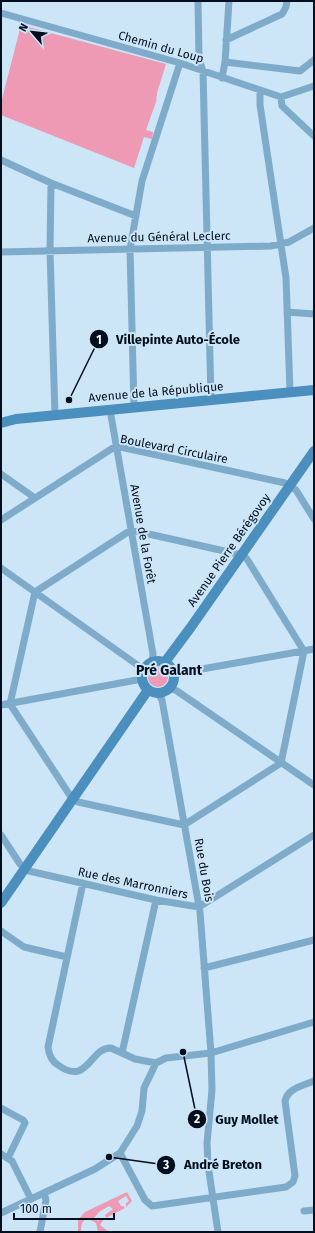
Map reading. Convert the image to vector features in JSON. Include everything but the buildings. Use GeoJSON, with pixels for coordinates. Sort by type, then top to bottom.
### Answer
{"type":"FeatureCollection","features":[{"type":"Feature","properties":{"kind":"street"},"geometry":{"type":"LineString","coordinates":[[198,1],[199,59],[204,71],[211,400]]}},
{"type":"Feature","properties":{"kind":"street"},"geometry":{"type":"LineString","coordinates":[[222,78],[225,62],[229,1]]}},
{"type":"Feature","properties":{"kind":"street"},"geometry":{"type":"LineString","coordinates":[[226,40],[282,14],[286,7],[287,1]]}},
{"type":"Feature","properties":{"kind":"street","name":"Chemin du Loup"},"geometry":{"type":"LineString","coordinates":[[1,13],[180,63],[281,97]]}},
{"type":"Feature","properties":{"kind":"street"},"geometry":{"type":"LineString","coordinates":[[225,62],[300,71],[314,60]]}},
{"type":"Feature","properties":{"kind":"street"},"geometry":{"type":"LineString","coordinates":[[134,407],[130,249],[142,181],[180,63]]}},
{"type":"Feature","properties":{"kind":"street"},"geometry":{"type":"LineString","coordinates":[[314,86],[281,97],[282,106],[314,136]]}},
{"type":"Feature","properties":{"kind":"street"},"geometry":{"type":"LineString","coordinates":[[260,91],[260,105],[286,278],[290,392]]}},
{"type":"Feature","properties":{"kind":"street"},"geometry":{"type":"LineString","coordinates":[[1,160],[51,183],[136,216]]}},
{"type":"Feature","properties":{"kind":"street"},"geometry":{"type":"LineString","coordinates":[[51,183],[50,251],[55,415]]}},
{"type":"Feature","properties":{"kind":"street","name":"Avenue du Général Leclerc"},"geometry":{"type":"LineString","coordinates":[[1,252],[271,246],[289,242],[314,228]]}},
{"type":"Feature","properties":{"kind":"street"},"geometry":{"type":"LineString","coordinates":[[287,312],[314,314]]}},
{"type":"Feature","properties":{"kind":"street","name":"Avenue de la République"},"geometry":{"type":"LineString","coordinates":[[1,423],[16,419],[314,390]]}},
{"type":"Feature","properties":{"kind":"street","name":"Avenue de la Forêt"},"geometry":{"type":"LineString","coordinates":[[110,410],[153,654],[152,662]]}},
{"type":"Feature","properties":{"kind":"street","name":"Boulevard Circulaire"},"geometry":{"type":"LineString","coordinates":[[1,520],[116,446],[285,483],[290,486]]}},
{"type":"Feature","properties":{"kind":"street","name":"Avenue Pierre Bérégovoy"},"geometry":{"type":"LineString","coordinates":[[165,662],[171,656],[314,451]]}},
{"type":"Feature","properties":{"kind":"street"},"geometry":{"type":"LineString","coordinates":[[1,474],[35,498]]}},
{"type":"Feature","properties":{"kind":"street"},"geometry":{"type":"LineString","coordinates":[[290,486],[296,490],[314,519]]}},
{"type":"Feature","properties":{"kind":"street"},"geometry":{"type":"LineString","coordinates":[[131,530],[242,555],[247,559],[304,651],[281,763],[184,825],[72,800],[10,704],[35,592],[131,530]]}},
{"type":"Feature","properties":{"kind":"street"},"geometry":{"type":"LineString","coordinates":[[1,568],[35,592],[142,674],[144,686],[153,692],[162,692],[170,688],[174,679],[174,674],[169,665],[161,661],[152,662],[142,674],[1,705]]}},
{"type":"Feature","properties":{"kind":"street"},"geometry":{"type":"LineString","coordinates":[[174,674],[314,649]]}},
{"type":"Feature","properties":{"kind":"street"},"geometry":{"type":"LineString","coordinates":[[170,688],[177,691],[314,785]]}},
{"type":"Feature","properties":{"kind":"street"},"geometry":{"type":"LineString","coordinates":[[1,903],[72,800],[153,692]]}},
{"type":"Feature","properties":{"kind":"street","name":"Rue du Bois"},"geometry":{"type":"LineString","coordinates":[[153,692],[162,700],[199,907],[210,1053],[211,1101],[207,1143],[208,1165],[218,1232]]}},
{"type":"Feature","properties":{"kind":"street"},"geometry":{"type":"LineString","coordinates":[[1,835],[20,864],[25,868]]}},
{"type":"Feature","properties":{"kind":"street","name":"Rue des Marronniers"},"geometry":{"type":"LineString","coordinates":[[25,868],[29,871],[156,900],[199,907],[314,835]]}},
{"type":"Feature","properties":{"kind":"street"},"geometry":{"type":"LineString","coordinates":[[83,883],[48,1047],[50,1056],[56,1064],[66,1070],[76,1071],[84,1068],[104,1048],[111,1048],[135,1059],[156,1063],[166,1058],[210,1053],[314,1022]]}},
{"type":"Feature","properties":{"kind":"street"},"geometry":{"type":"LineString","coordinates":[[122,1053],[156,900]]}},
{"type":"Feature","properties":{"kind":"street"},"geometry":{"type":"LineString","coordinates":[[1,931],[24,947],[67,957]]}},
{"type":"Feature","properties":{"kind":"street"},"geometry":{"type":"LineString","coordinates":[[204,968],[314,940]]}},
{"type":"Feature","properties":{"kind":"street"},"geometry":{"type":"LineString","coordinates":[[1,1214],[103,1165],[120,1153],[137,1126],[142,1111],[144,1088],[156,1063]]}},
{"type":"Feature","properties":{"kind":"street"},"geometry":{"type":"LineString","coordinates":[[120,1153],[149,1205],[156,1206],[286,1187],[293,1182],[295,1176],[285,1101],[289,1092],[314,1081]]}},
{"type":"Feature","properties":{"kind":"street"},"geometry":{"type":"LineString","coordinates":[[1,1108],[23,1120],[25,1123],[8,1158]]}},
{"type":"Feature","properties":{"kind":"street"},"geometry":{"type":"LineString","coordinates":[[1,1154],[12,1161],[31,1199]]}},
{"type":"Feature","properties":{"kind":"street"},"geometry":{"type":"LineString","coordinates":[[40,1232],[46,1200],[44,1193]]}},
{"type":"Feature","properties":{"kind":"street"},"geometry":{"type":"LineString","coordinates":[[304,1211],[314,1210]]}},
{"type":"Feature","properties":{"kind":"shaded area"},"geometry":{"type":"Polygon","coordinates":[[[21,25],[166,64],[157,93],[156,102],[146,130],[153,132],[152,139],[144,137],[134,168],[1,115],[1,103],[21,25]]]}},
{"type":"Feature","properties":{"kind":"shaded area"},"geometry":{"type":"Polygon","coordinates":[[[158,667],[165,670],[168,677],[165,684],[158,687],[151,684],[148,677],[151,670],[158,667]]]}},
{"type":"Feature","properties":{"kind":"shaded area"},"geometry":{"type":"Polygon","coordinates":[[[127,1192],[132,1201],[126,1207],[126,1203],[129,1201],[126,1196],[118,1201],[121,1206],[125,1208],[106,1218],[105,1215],[113,1209],[109,1206],[99,1212],[94,1218],[98,1221],[102,1218],[104,1219],[100,1225],[109,1232],[98,1232],[96,1223],[89,1220],[84,1220],[81,1232],[78,1232],[78,1220],[85,1212],[127,1192]]]}},
{"type":"Feature","properties":{"kind":"place","name":"Villepinte Auto-École"},"geometry":{"type":"Point","coordinates":[69,400]}},
{"type":"Feature","properties":{"kind":"place","name":"Guy Mollet"},"geometry":{"type":"Point","coordinates":[183,1052]}},
{"type":"Feature","properties":{"kind":"place","name":"André Breton"},"geometry":{"type":"Point","coordinates":[109,1157]}},
{"type":"Feature","properties":{"kind":"district","name":"Pré Galant"},"geometry":{"type":"Point","coordinates":[169,670]}}]}
